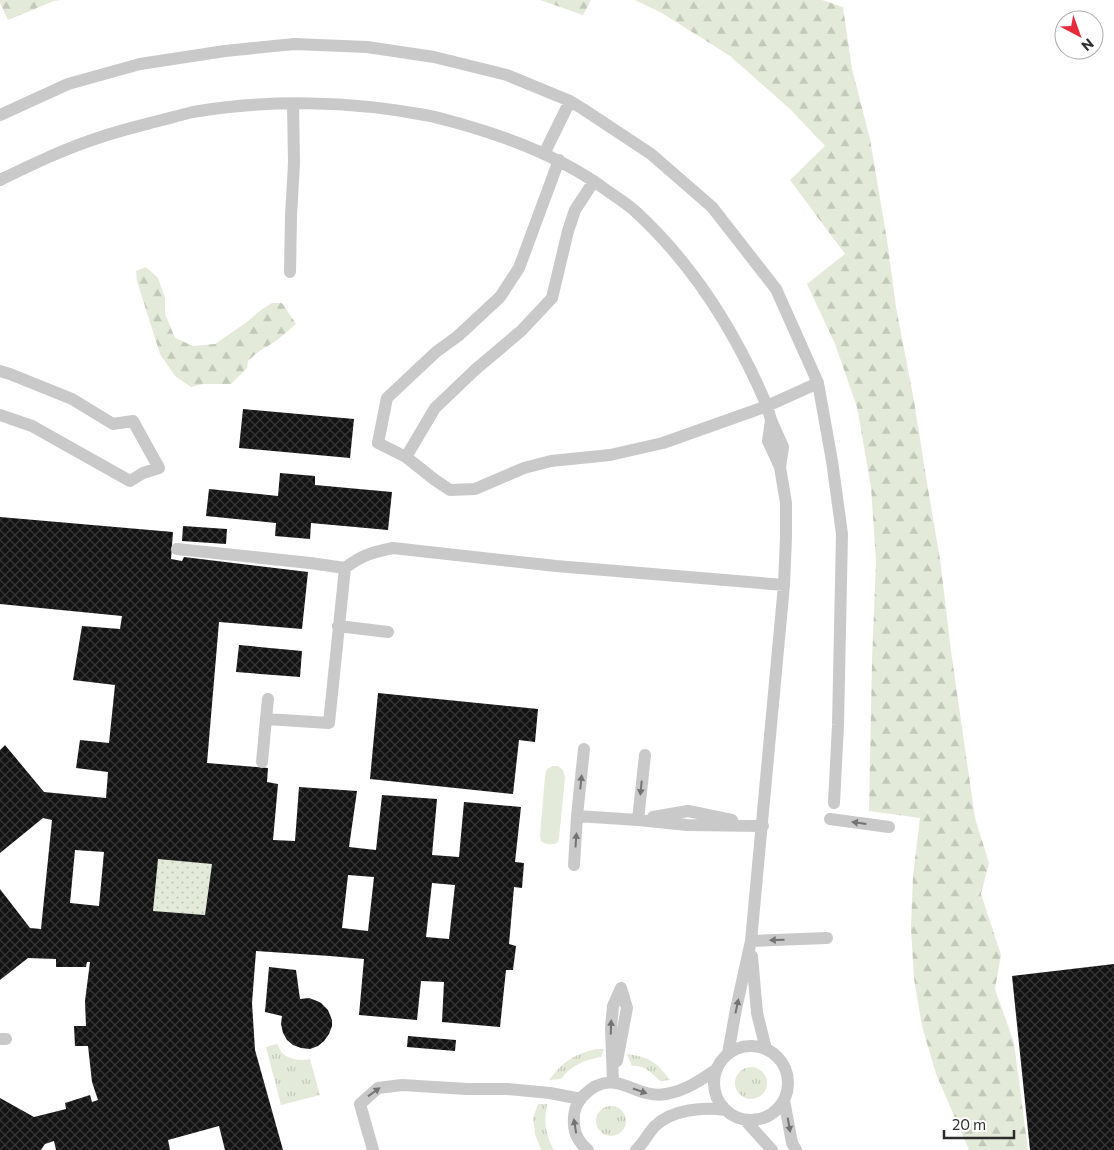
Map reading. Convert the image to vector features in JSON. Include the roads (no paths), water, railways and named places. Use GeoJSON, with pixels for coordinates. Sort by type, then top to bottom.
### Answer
{"type":"FeatureCollection","features":[{"type":"Feature","properties":{"kind":"lane"},"geometry":{"type":"LineString","coordinates":[[0,115],[68,84],[140,64],[225,51],[294,44],[367,47],[434,57],[507,75],[583,108],[651,154],[712,207],[776,288],[818,383],[832,461],[842,534],[838,725],[834,803]]}},
{"type":"Feature","properties":{"kind":"lane"},"geometry":{"type":"LineString","coordinates":[[544,154],[570,101]]}},
{"type":"Feature","properties":{"kind":"lane"},"geometry":{"type":"LineString","coordinates":[[290,272],[294,163],[293,104]]}},
{"type":"Feature","properties":{"kind":"lane"},"geometry":{"type":"LineString","coordinates":[[0,180],[49,156],[100,137],[191,113],[237,106],[293,104],[343,105],[386,109],[427,115],[487,131],[559,160],[594,181],[634,210],[669,246],[698,281],[728,326],[750,368],[783,447],[780,467],[786,503],[784,586],[751,941],[728,1054]]}},
{"type":"Feature","properties":{"kind":"lane"},"geometry":{"type":"LineString","coordinates":[[559,160],[519,268],[500,297],[458,336],[436,352],[387,398],[378,443],[406,457],[450,490],[475,489],[524,468],[551,460],[610,455],[663,443],[767,406],[818,383]]}},
{"type":"Feature","properties":{"kind":"lane"},"geometry":{"type":"LineString","coordinates":[[406,457],[435,408],[476,369],[521,331],[552,298],[575,210],[594,181]]}},
{"type":"Feature","properties":{"kind":"lane"},"geometry":{"type":"LineString","coordinates":[[0,371],[72,399],[113,424],[133,421],[158,468],[143,473],[130,481],[32,426],[0,415]]}},
{"type":"Feature","properties":{"kind":"lane"},"geometry":{"type":"LineString","coordinates":[[177,549],[344,568],[357,559],[373,552],[394,548],[556,566],[784,586]]}},
{"type":"Feature","properties":{"kind":"lane"},"geometry":{"type":"LineString","coordinates":[[266,720],[329,723],[344,568]]}},
{"type":"Feature","properties":{"kind":"lane"},"geometry":{"type":"LineString","coordinates":[[338,626],[388,632]]}},
{"type":"Feature","properties":{"kind":"lane"},"geometry":{"type":"LineString","coordinates":[[262,762],[268,699]]}},
{"type":"Feature","properties":{"kind":"lane"},"geometry":{"type":"LineString","coordinates":[[574,865],[584,749]]}},
{"type":"Feature","properties":{"kind":"lane"},"geometry":{"type":"LineString","coordinates":[[638,820],[645,755]]}},
{"type":"Feature","properties":{"kind":"lane"},"geometry":{"type":"LineString","coordinates":[[578,816],[687,825],[762,826]]}},
{"type":"Feature","properties":{"kind":"lane"},"geometry":{"type":"LineString","coordinates":[[830,819],[888,827]]}},
{"type":"Feature","properties":{"kind":"lane"},"geometry":{"type":"LineString","coordinates":[[751,941],[827,938]]}},
{"type":"Feature","properties":{"kind":"lane"},"geometry":{"type":"LineString","coordinates":[[751,941],[757,1013],[766,1048]]}},
{"type":"Feature","properties":{"kind":"lane"},"geometry":{"type":"LineString","coordinates":[[613,1082],[627,1008],[622,988]]}},
{"type":"Feature","properties":{"kind":"lane"},"geometry":{"type":"LineString","coordinates":[[746,1046],[756,1046],[766,1048],[779,1057],[787,1070],[789,1086],[784,1100],[772,1114],[763,1119],[745,1120],[734,1116],[720,1103],[714,1087],[714,1078],[717,1069],[728,1054],[746,1046]]}},
{"type":"Feature","properties":{"kind":"lane"},"geometry":{"type":"LineString","coordinates":[[588,1150],[577,1138],[574,1118],[575,1109],[581,1098],[589,1090],[600,1084],[613,1082],[650,1095],[664,1095],[697,1083],[717,1069]]}},
{"type":"Feature","properties":{"kind":"lane"},"geometry":{"type":"LineString","coordinates":[[373,1150],[360,1104],[378,1088],[402,1085],[467,1090],[507,1089],[581,1098]]}},
{"type":"Feature","properties":{"kind":"lane"},"geometry":{"type":"LineString","coordinates":[[784,1100],[792,1143],[796,1150]]}},
{"type":"Feature","properties":{"kind":"lane"},"geometry":{"type":"LineString","coordinates":[[636,1150],[661,1121],[677,1114],[696,1110],[712,1108],[726,1110]]}},
{"type":"Feature","properties":{"kind":"lane"},"geometry":{"type":"LineString","coordinates":[[745,1120],[772,1150]]}}]}
